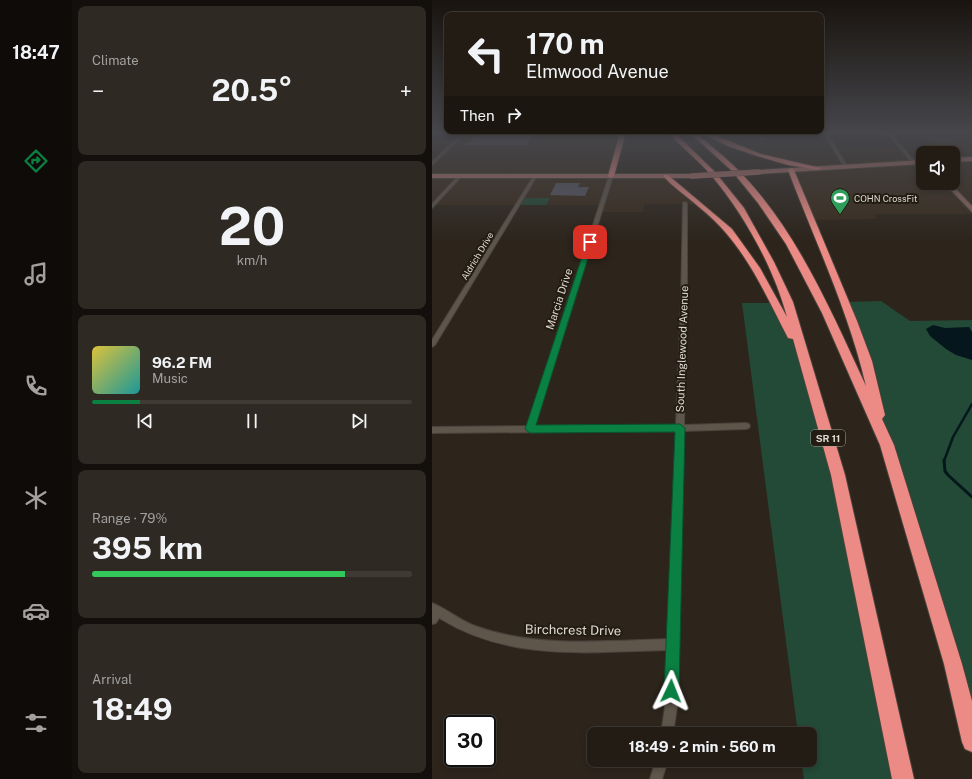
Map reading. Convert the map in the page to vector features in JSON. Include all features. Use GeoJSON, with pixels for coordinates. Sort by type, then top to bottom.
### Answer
{"type":"FeatureCollection","features":[{"type":"Feature","properties":{"kind":"highway"},"geometry":{"type":"LineString","coordinates":[[611,176],[613,168]]}},
{"type":"Feature","properties":{"kind":"highway","name":"SR 11"},"geometry":{"type":"LineString","coordinates":[[708,168],[719,180],[754,232],[788,302],[838,475],[902,779]]}},
{"type":"Feature","properties":{"kind":"highway"},"geometry":{"type":"LineString","coordinates":[[732,168],[761,202],[790,244],[827,313],[887,445]]}},
{"type":"Feature","properties":{"kind":"highway"},"geometry":{"type":"LineString","coordinates":[[788,170],[859,340],[887,445],[953,664],[972,742]]}},
{"type":"Feature","properties":{"kind":"highway"},"geometry":{"type":"LineString","coordinates":[[666,176],[711,213],[737,241],[757,270],[803,356]]}},
{"type":"Feature","properties":{"kind":"main road"},"geometry":{"type":"LineString","coordinates":[[432,176],[692,176],[813,168]]}},
{"type":"Feature","properties":{"kind":"street"},"geometry":{"type":"LineString","coordinates":[[432,207],[460,176]]}},
{"type":"Feature","properties":{"kind":"street","name":"Aldrich Drive"},"geometry":{"type":"LineString","coordinates":[[432,345],[535,176]]}},
{"type":"Feature","properties":{"kind":"street","name":"Marcia Drive"},"geometry":{"type":"LineString","coordinates":[[530,429],[611,176]]}},
{"type":"Feature","properties":{"kind":"street"},"geometry":{"type":"LineString","coordinates":[[953,190],[972,210]]}},
{"type":"Feature","properties":{"kind":"street","name":"South Inglewood Avenue"},"geometry":{"type":"LineString","coordinates":[[668,727],[671,707],[680,428],[685,203]]}},
{"type":"Feature","properties":{"kind":"street"},"geometry":{"type":"LineString","coordinates":[[432,430],[746,426]]}},
{"type":"Feature","properties":{"kind":"street","name":"Birchcrest Drive"},"geometry":{"type":"LineString","coordinates":[[434,613],[476,632],[522,644],[555,646],[673,644]]}},
{"type":"Feature","properties":{"kind":"street"},"geometry":{"type":"LineString","coordinates":[[656,779],[660,767]]}},
{"type":"Feature","properties":{"kind":"shaded area"},"geometry":{"type":"Polygon","coordinates":[[[432,168],[613,168],[611,176],[666,176],[700,204],[644,204],[643,212],[600,212],[601,205],[432,205],[432,168]]]}},
{"type":"Feature","properties":{"kind":"shaded area"},"geometry":{"type":"Polygon","coordinates":[[[813,168],[916,168],[916,190],[960,190],[960,168],[972,168],[972,214],[875,214],[877,219],[812,220],[791,170],[815,169],[813,168]]]}},
{"type":"Feature","properties":{"kind":"shaded area"},"geometry":{"type":"Polygon","coordinates":[[[933,325],[945,328],[969,327],[972,332],[972,360],[956,355],[930,336],[926,329],[933,325]]]}},
{"type":"Feature","properties":{"kind":"green space"},"geometry":{"type":"Polygon","coordinates":[[[525,198],[550,198],[546,205],[521,205],[525,198]]]}},
{"type":"Feature","properties":{"kind":"green space"},"geometry":{"type":"Polygon","coordinates":[[[881,301],[910,321],[972,320],[972,742],[845,302],[881,301]]]}},
{"type":"Feature","properties":{"kind":"green space"},"geometry":{"type":"Polygon","coordinates":[[[742,303],[775,303],[803,356],[903,779],[804,779],[802,767],[817,767],[817,727],[797,727],[742,303]]]}},
{"type":"Feature","properties":{"kind":"building"},"geometry":{"type":"Polygon","coordinates":[[[556,183],[580,183],[578,187],[589,187],[585,196],[550,195],[556,183]]]}},
{"type":"Feature","properties":{"kind":"waterway"},"geometry":{"type":"LineString","coordinates":[[944,461],[953,437],[972,404]]}},
{"type":"Feature","properties":{"kind":"waterway"},"geometry":{"type":"LineString","coordinates":[[944,461],[945,471],[948,475],[972,497]]}},
{"type":"Feature","properties":{"kind":"place","name":"COHN CrossFit"},"geometry":{"type":"Point","coordinates":[840,215]}},
{"type":"Feature","properties":{"kind":"route"},"geometry":{"type":"LineString","coordinates":[[590,242],[530,429],[680,428],[671,691]]}}]}
